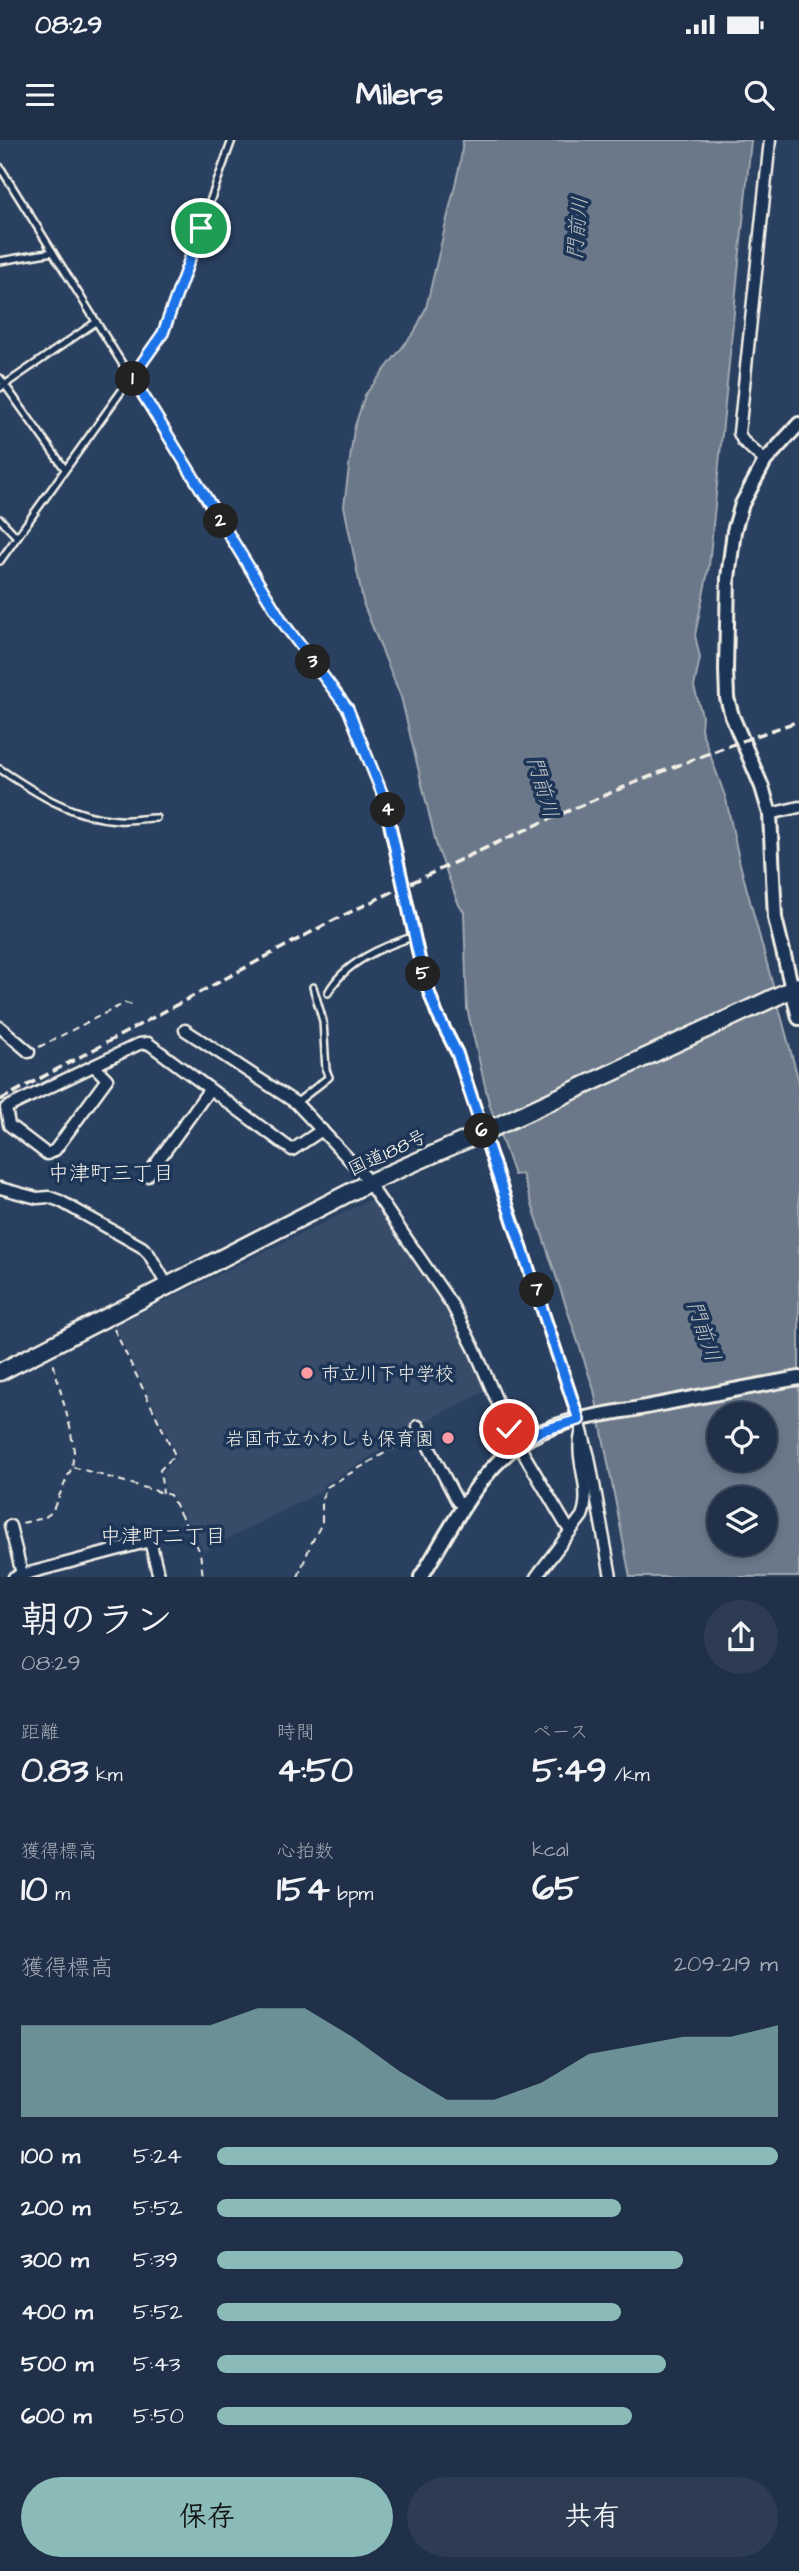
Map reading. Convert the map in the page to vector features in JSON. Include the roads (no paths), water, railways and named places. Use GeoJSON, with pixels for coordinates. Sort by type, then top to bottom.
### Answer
{"type":"FeatureCollection","features":[{"type":"Feature","properties":{"kind":"highway","name":"国道188号"},"geometry":{"type":"LineString","coordinates":[[0,1372],[368,1183],[791,990]]}},
{"type":"Feature","properties":{"kind":"street"},"geometry":{"type":"LineString","coordinates":[[765,461],[743,441],[739,433],[770,140]]}},
{"type":"Feature","properties":{"kind":"street"},"geometry":{"type":"LineString","coordinates":[[799,424],[765,461],[742,504],[734,531],[729,578],[726,670],[727,698],[732,716],[762,787],[770,814],[775,918],[799,1018]]}},
{"type":"Feature","properties":{"kind":"street"},"geometry":{"type":"LineString","coordinates":[[384,798],[423,975],[437,1014],[457,1053],[489,1129],[584,1423],[611,1577]]}},
{"type":"Feature","properties":{"kind":"street"},"geometry":{"type":"LineString","coordinates":[[770,814],[799,807]]}},
{"type":"Feature","properties":{"kind":"street"},"geometry":{"type":"LineString","coordinates":[[0,1027],[29,1052]]}},
{"type":"Feature","properties":{"kind":"street"},"geometry":{"type":"LineString","coordinates":[[185,1030],[296,1103],[361,1172],[452,1305],[518,1445],[571,1531]]}},
{"type":"Feature","properties":{"kind":"street"},"geometry":{"type":"LineString","coordinates":[[95,1067],[107,1079],[55,1150],[47,1154],[9,1125],[6,1108],[139,1044],[148,1043],[292,1150],[322,1130]]}},
{"type":"Feature","properties":{"kind":"street"},"geometry":{"type":"LineString","coordinates":[[147,1176],[209,1090]]}},
{"type":"Feature","properties":{"kind":"street"},"geometry":{"type":"LineString","coordinates":[[0,1188],[60,1201],[142,1247],[149,1254],[167,1286]]}},
{"type":"Feature","properties":{"kind":"street"},"geometry":{"type":"LineString","coordinates":[[421,1577],[496,1464],[540,1431],[799,1378]]}},
{"type":"Feature","properties":{"kind":"street"},"geometry":{"type":"LineString","coordinates":[[536,1577],[571,1531],[586,1505],[578,1445],[584,1423]]}},
{"type":"Feature","properties":{"kind":"street"},"geometry":{"type":"LineString","coordinates":[[420,1429],[457,1500],[465,1507]]}},
{"type":"Feature","properties":{"kind":"street"},"geometry":{"type":"LineString","coordinates":[[10,1526],[18,1575],[150,1541],[159,1577]]}},
{"type":"Feature","properties":{"kind":"lane"},"geometry":{"type":"LineString","coordinates":[[0,561],[163,333],[232,140]]}},
{"type":"Feature","properties":{"kind":"lane"},"geometry":{"type":"LineString","coordinates":[[0,167],[284,624],[348,709],[384,798]]}},
{"type":"Feature","properties":{"kind":"lane"},"geometry":{"type":"LineString","coordinates":[[0,261],[53,252]]}},
{"type":"Feature","properties":{"kind":"lane"},"geometry":{"type":"LineString","coordinates":[[2,386],[96,322]]}},
{"type":"Feature","properties":{"kind":"lane"},"geometry":{"type":"LineString","coordinates":[[0,378],[2,386],[65,469]]}},
{"type":"Feature","properties":{"kind":"lane"},"geometry":{"type":"LineString","coordinates":[[0,519],[17,537]]}},
{"type":"Feature","properties":{"kind":"lane"},"geometry":{"type":"LineString","coordinates":[[0,769],[48,801],[86,815],[117,820],[156,818]]}},
{"type":"Feature","properties":{"kind":"lane"},"geometry":{"type":"LineString","coordinates":[[328,993],[333,983],[350,968],[380,949],[415,936]]}},
{"type":"Feature","properties":{"kind":"lane"},"geometry":{"type":"LineString","coordinates":[[296,1103],[329,1077],[326,1070],[323,1021],[313,987]]}},
{"type":"Feature","properties":{"kind":"water","name":"門前川"},"geometry":{"type":"Polygon","coordinates":[[[463,140],[751,140],[709,566],[695,635],[700,658],[694,687],[702,715],[701,729],[726,799],[740,864],[799,1082],[799,1577],[630,1577],[594,1390],[522,1174],[514,1175],[489,1103],[467,1008],[464,912],[437,847],[401,697],[364,606],[344,506],[354,429],[365,395],[415,331],[426,308],[460,164],[463,140]]]}},
{"type":"Feature","properties":{"kind":"railway"},"geometry":{"type":"LineString","coordinates":[[0,1100],[389,893],[621,788],[799,721]]}},
{"type":"Feature","properties":{"kind":"place","name":"市立川下中学校"},"geometry":{"type":"Point","coordinates":[307,1373]}},
{"type":"Feature","properties":{"kind":"place","name":"岩国市立かわしも保育園"},"geometry":{"type":"Point","coordinates":[448,1438]}},
{"type":"Feature","properties":{"kind":"district","name":"中津町三丁目"},"geometry":{"type":"Point","coordinates":[111,1173]}},
{"type":"Feature","properties":{"kind":"district","name":"中津町二丁目"},"geometry":{"type":"Point","coordinates":[163,1536]}}]}
